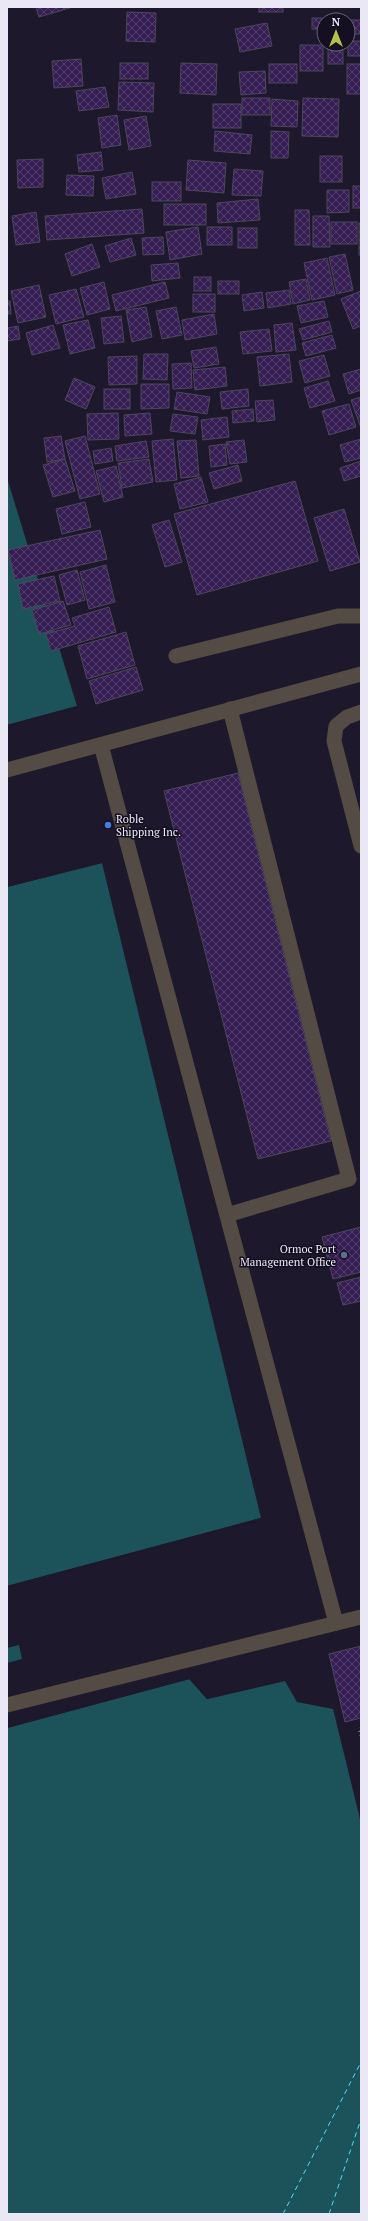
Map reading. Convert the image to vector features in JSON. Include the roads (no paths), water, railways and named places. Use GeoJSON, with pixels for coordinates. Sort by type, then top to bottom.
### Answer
{"type":"FeatureCollection","features":[{"type":"Feature","properties":{"kind":"lane"},"geometry":{"type":"LineString","coordinates":[[176,656],[338,616],[361,616]]}},
{"type":"Feature","properties":{"kind":"lane"},"geometry":{"type":"LineString","coordinates":[[7,770],[361,674]]}},
{"type":"Feature","properties":{"kind":"lane"},"geometry":{"type":"LineString","coordinates":[[228,1215],[349,1179],[230,709]]}},
{"type":"Feature","properties":{"kind":"lane"},"geometry":{"type":"LineString","coordinates":[[361,712],[347,717],[336,726],[334,741],[361,846]]}},
{"type":"Feature","properties":{"kind":"lane"},"geometry":{"type":"LineString","coordinates":[[101,745],[336,1623]]}},
{"type":"Feature","properties":{"kind":"lane"},"geometry":{"type":"LineString","coordinates":[[7,1705],[361,1617]]}},
{"type":"Feature","properties":{"kind":"place","name":"Roble Shipping Inc."},"geometry":{"type":"Point","coordinates":[108,825]}},
{"type":"Feature","properties":{"kind":"place","name":"Ormoc Port Management Office"},"geometry":{"type":"Point","coordinates":[344,1255]}}]}
